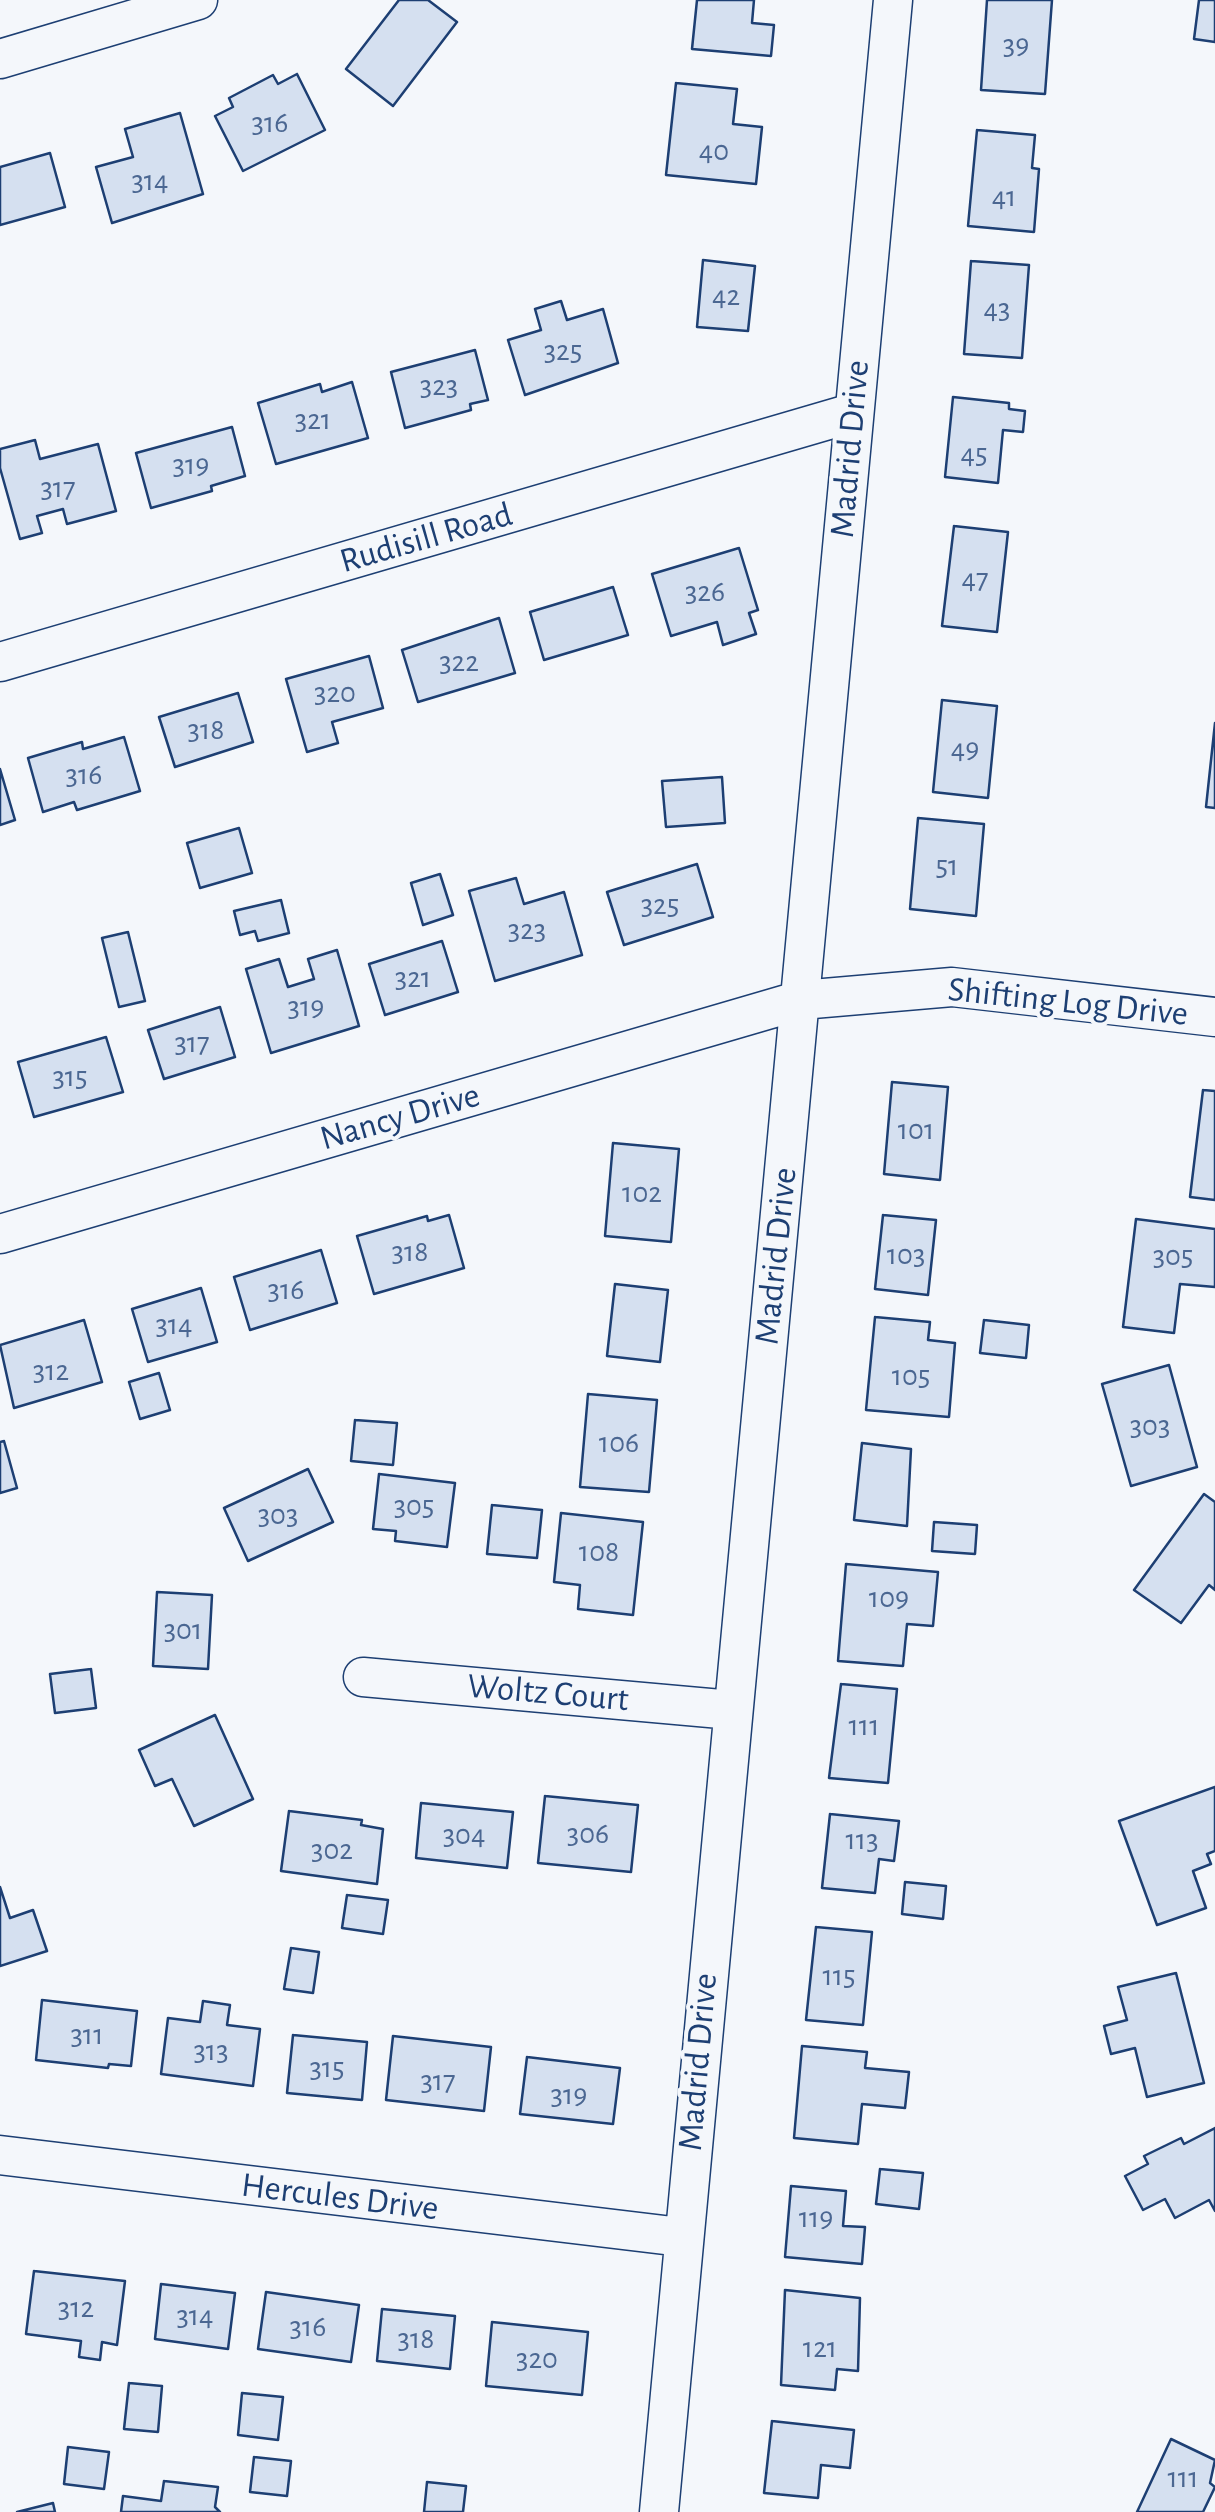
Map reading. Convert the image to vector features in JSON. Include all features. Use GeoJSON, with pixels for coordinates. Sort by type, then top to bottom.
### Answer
{"type":"FeatureCollection","features":[{"type":"Feature","properties":{"kind":"street"},"geometry":{"type":"LineString","coordinates":[[0,58],[198,0]]}},
{"type":"Feature","properties":{"kind":"street","name":"Madrid Drive"},"geometry":{"type":"LineString","coordinates":[[658,2512],[893,0]]}},
{"type":"Feature","properties":{"kind":"street","name":"Rudisill Road"},"geometry":{"type":"LineString","coordinates":[[0,662],[852,413]]}},
{"type":"Feature","properties":{"kind":"street","name":"Shifting Log Drive"},"geometry":{"type":"LineString","coordinates":[[801,1000],[952,987],[1215,1017]]}},
{"type":"Feature","properties":{"kind":"street","name":"Nancy Drive"},"geometry":{"type":"LineString","coordinates":[[0,1234],[801,1000]]}},
{"type":"Feature","properties":{"kind":"street","name":"Woltz Court"},"geometry":{"type":"LineString","coordinates":[[363,1676],[732,1710]]}},
{"type":"Feature","properties":{"kind":"street","name":"Hercules Drive"},"geometry":{"type":"LineString","coordinates":[[0,2155],[681,2237]]}},
{"type":"Feature","properties":{"kind":"building"},"geometry":{"type":"Polygon","coordinates":[[[399,0],[428,0],[457,22],[393,106],[346,69],[399,0]]]}},
{"type":"Feature","properties":{"kind":"building"},"geometry":{"type":"Polygon","coordinates":[[[697,0],[754,0],[752,23],[774,25],[771,56],[692,49],[697,0]]]}},
{"type":"Feature","properties":{"kind":"building"},"geometry":{"type":"Polygon","coordinates":[[[987,0],[1052,0],[1045,94],[981,90],[987,0]]]}},
{"type":"Feature","properties":{"kind":"building"},"geometry":{"type":"Polygon","coordinates":[[[1199,0],[1215,0],[1215,42],[1194,39],[1199,0]]]}},
{"type":"Feature","properties":{"kind":"building"},"geometry":{"type":"Polygon","coordinates":[[[297,74],[325,130],[243,171],[215,116],[233,107],[229,98],[273,75],[278,84],[297,74]]]}},
{"type":"Feature","properties":{"kind":"building"},"geometry":{"type":"Polygon","coordinates":[[[676,83],[737,89],[733,124],[762,127],[756,184],[666,175],[676,83]]]}},
{"type":"Feature","properties":{"kind":"building"},"geometry":{"type":"Polygon","coordinates":[[[180,113],[203,194],[112,223],[96,167],[133,157],[125,129],[180,113]]]}},
{"type":"Feature","properties":{"kind":"building"},"geometry":{"type":"Polygon","coordinates":[[[977,130],[1035,135],[1032,168],[1039,169],[1034,232],[968,226],[977,130]]]}},
{"type":"Feature","properties":{"kind":"building"},"geometry":{"type":"Polygon","coordinates":[[[50,153],[65,207],[0,225],[0,167],[50,153]]]}},
{"type":"Feature","properties":{"kind":"building"},"geometry":{"type":"Polygon","coordinates":[[[703,260],[755,266],[748,331],[697,327],[703,260]]]}},
{"type":"Feature","properties":{"kind":"building"},"geometry":{"type":"Polygon","coordinates":[[[971,261],[1029,265],[1022,358],[964,354],[971,261]]]}},
{"type":"Feature","properties":{"kind":"building"},"geometry":{"type":"Polygon","coordinates":[[[561,301],[567,320],[603,309],[618,363],[525,395],[508,340],[541,330],[535,309],[561,301]]]}},
{"type":"Feature","properties":{"kind":"building"},"geometry":{"type":"Polygon","coordinates":[[[475,350],[488,400],[470,404],[471,410],[405,428],[391,372],[475,350]]]}},
{"type":"Feature","properties":{"kind":"building"},"geometry":{"type":"Polygon","coordinates":[[[352,382],[368,438],[276,464],[258,403],[320,384],[322,392],[352,382]]]}},
{"type":"Feature","properties":{"kind":"building"},"geometry":{"type":"Polygon","coordinates":[[[953,397],[1009,403],[1009,409],[1025,411],[1023,432],[1003,430],[998,483],[945,477],[953,397]]]}},
{"type":"Feature","properties":{"kind":"building"},"geometry":{"type":"Polygon","coordinates":[[[232,427],[245,476],[211,486],[212,491],[151,508],[136,453],[232,427]]]}},
{"type":"Feature","properties":{"kind":"building"},"geometry":{"type":"Polygon","coordinates":[[[35,440],[40,459],[98,444],[116,511],[67,524],[63,509],[37,516],[42,533],[20,539],[0,468],[0,449],[35,440]]]}},
{"type":"Feature","properties":{"kind":"building"},"geometry":{"type":"Polygon","coordinates":[[[954,526],[1008,532],[997,632],[942,626],[954,526]]]}},
{"type":"Feature","properties":{"kind":"building"},"geometry":{"type":"Polygon","coordinates":[[[739,548],[758,610],[749,613],[756,634],[723,645],[717,622],[671,636],[652,574],[739,548]]]}},
{"type":"Feature","properties":{"kind":"building"},"geometry":{"type":"Polygon","coordinates":[[[613,587],[628,635],[544,660],[530,612],[613,587]]]}},
{"type":"Feature","properties":{"kind":"building"},"geometry":{"type":"Polygon","coordinates":[[[499,618],[515,673],[418,702],[402,650],[499,618]]]}},
{"type":"Feature","properties":{"kind":"building"},"geometry":{"type":"Polygon","coordinates":[[[369,656],[383,708],[332,722],[338,743],[307,752],[286,679],[369,656]]]}},
{"type":"Feature","properties":{"kind":"building"},"geometry":{"type":"Polygon","coordinates":[[[238,693],[253,742],[175,767],[159,717],[238,693]]]}},
{"type":"Feature","properties":{"kind":"building"},"geometry":{"type":"Polygon","coordinates":[[[942,700],[997,706],[988,798],[933,792],[942,700]]]}},
{"type":"Feature","properties":{"kind":"building"},"geometry":{"type":"Polygon","coordinates":[[[1215,723],[1215,808],[1206,807],[1215,723]]]}},
{"type":"Feature","properties":{"kind":"building"},"geometry":{"type":"Polygon","coordinates":[[[124,737],[140,791],[77,810],[74,802],[43,812],[28,758],[82,742],[83,749],[124,737]]]}},
{"type":"Feature","properties":{"kind":"building"},"geometry":{"type":"Polygon","coordinates":[[[0,769],[15,820],[0,825],[0,769]]]}},
{"type":"Feature","properties":{"kind":"building"},"geometry":{"type":"Polygon","coordinates":[[[722,777],[725,823],[666,827],[662,781],[722,777]]]}},
{"type":"Feature","properties":{"kind":"building"},"geometry":{"type":"Polygon","coordinates":[[[918,818],[984,824],[976,916],[910,909],[918,818]]]}},
{"type":"Feature","properties":{"kind":"building"},"geometry":{"type":"Polygon","coordinates":[[[239,828],[252,873],[200,888],[187,843],[239,828]]]}},
{"type":"Feature","properties":{"kind":"building"},"geometry":{"type":"Polygon","coordinates":[[[697,864],[713,917],[624,945],[607,892],[697,864]]]}},
{"type":"Feature","properties":{"kind":"building"},"geometry":{"type":"Polygon","coordinates":[[[440,874],[453,915],[423,925],[411,883],[440,874]]]}},
{"type":"Feature","properties":{"kind":"building"},"geometry":{"type":"Polygon","coordinates":[[[516,878],[524,904],[564,892],[582,955],[495,981],[469,891],[516,878]]]}},
{"type":"Feature","properties":{"kind":"building"},"geometry":{"type":"Polygon","coordinates":[[[281,900],[289,933],[258,941],[255,931],[240,935],[234,911],[281,900]]]}},
{"type":"Feature","properties":{"kind":"building"},"geometry":{"type":"Polygon","coordinates":[[[128,932],[145,1001],[119,1007],[102,938],[128,932]]]}},
{"type":"Feature","properties":{"kind":"building"},"geometry":{"type":"Polygon","coordinates":[[[442,941],[458,992],[385,1015],[369,964],[442,941]]]}},
{"type":"Feature","properties":{"kind":"building"},"geometry":{"type":"Polygon","coordinates":[[[337,950],[359,1026],[271,1053],[246,969],[279,959],[288,987],[314,979],[308,959],[337,950]]]}},
{"type":"Feature","properties":{"kind":"building"},"geometry":{"type":"Polygon","coordinates":[[[220,1007],[235,1057],[164,1079],[148,1030],[220,1007]]]}},
{"type":"Feature","properties":{"kind":"building"},"geometry":{"type":"Polygon","coordinates":[[[106,1037],[123,1092],[34,1117],[18,1062],[106,1037]]]}},
{"type":"Feature","properties":{"kind":"building"},"geometry":{"type":"Polygon","coordinates":[[[892,1082],[948,1087],[940,1180],[884,1174],[892,1082]]]}},
{"type":"Feature","properties":{"kind":"building"},"geometry":{"type":"Polygon","coordinates":[[[1203,1090],[1215,1091],[1215,1200],[1190,1197],[1203,1090]]]}},
{"type":"Feature","properties":{"kind":"building"},"geometry":{"type":"Polygon","coordinates":[[[613,1143],[679,1149],[671,1242],[605,1236],[613,1143]]]}},
{"type":"Feature","properties":{"kind":"building"},"geometry":{"type":"Polygon","coordinates":[[[449,1215],[464,1268],[374,1294],[357,1236],[427,1216],[428,1221],[449,1215]]]}},
{"type":"Feature","properties":{"kind":"building"},"geometry":{"type":"Polygon","coordinates":[[[883,1215],[936,1220],[928,1295],[875,1289],[883,1215]]]}},
{"type":"Feature","properties":{"kind":"building"},"geometry":{"type":"Polygon","coordinates":[[[1136,1219],[1215,1229],[1215,1287],[1180,1284],[1174,1333],[1123,1327],[1136,1219]]]}},
{"type":"Feature","properties":{"kind":"building"},"geometry":{"type":"Polygon","coordinates":[[[321,1250],[337,1303],[250,1330],[234,1277],[321,1250]]]}},
{"type":"Feature","properties":{"kind":"building"},"geometry":{"type":"Polygon","coordinates":[[[615,1284],[668,1290],[660,1362],[607,1356],[615,1284]]]}},
{"type":"Feature","properties":{"kind":"building"},"geometry":{"type":"Polygon","coordinates":[[[201,1288],[217,1342],[148,1362],[132,1309],[201,1288]]]}},
{"type":"Feature","properties":{"kind":"building"},"geometry":{"type":"Polygon","coordinates":[[[875,1317],[930,1322],[928,1340],[955,1343],[949,1417],[866,1410],[875,1317]]]}},
{"type":"Feature","properties":{"kind":"building"},"geometry":{"type":"Polygon","coordinates":[[[84,1320],[102,1382],[14,1408],[0,1345],[84,1320]]]}},
{"type":"Feature","properties":{"kind":"building"},"geometry":{"type":"Polygon","coordinates":[[[984,1320],[1029,1325],[1026,1358],[980,1353],[984,1320]]]}},
{"type":"Feature","properties":{"kind":"building"},"geometry":{"type":"Polygon","coordinates":[[[1169,1365],[1197,1467],[1131,1486],[1102,1384],[1169,1365]]]}},
{"type":"Feature","properties":{"kind":"building"},"geometry":{"type":"Polygon","coordinates":[[[159,1373],[170,1410],[140,1419],[129,1382],[159,1373]]]}},
{"type":"Feature","properties":{"kind":"building"},"geometry":{"type":"Polygon","coordinates":[[[588,1394],[657,1400],[649,1492],[580,1487],[588,1394]]]}},
{"type":"Feature","properties":{"kind":"building"},"geometry":{"type":"Polygon","coordinates":[[[355,1420],[397,1423],[393,1465],[351,1461],[355,1420]]]}},
{"type":"Feature","properties":{"kind":"building"},"geometry":{"type":"Polygon","coordinates":[[[4,1441],[17,1488],[0,1493],[0,1442],[4,1441]]]}},
{"type":"Feature","properties":{"kind":"building"},"geometry":{"type":"Polygon","coordinates":[[[862,1443],[911,1449],[907,1526],[854,1520],[862,1443]]]}},
{"type":"Feature","properties":{"kind":"building"},"geometry":{"type":"Polygon","coordinates":[[[308,1469],[333,1522],[248,1561],[224,1508],[308,1469]]]}},
{"type":"Feature","properties":{"kind":"building"},"geometry":{"type":"Polygon","coordinates":[[[379,1474],[455,1483],[447,1547],[395,1541],[396,1531],[373,1529],[379,1474]]]}},
{"type":"Feature","properties":{"kind":"building"},"geometry":{"type":"Polygon","coordinates":[[[1204,1494],[1215,1502],[1215,1590],[1209,1585],[1181,1623],[1134,1590],[1204,1494]]]}},
{"type":"Feature","properties":{"kind":"building"},"geometry":{"type":"Polygon","coordinates":[[[492,1505],[542,1510],[537,1558],[487,1554],[492,1505]]]}},
{"type":"Feature","properties":{"kind":"building"},"geometry":{"type":"Polygon","coordinates":[[[561,1513],[643,1522],[633,1615],[578,1609],[580,1585],[554,1582],[561,1513]]]}},
{"type":"Feature","properties":{"kind":"building"},"geometry":{"type":"Polygon","coordinates":[[[934,1522],[977,1525],[975,1554],[932,1551],[934,1522]]]}},
{"type":"Feature","properties":{"kind":"building"},"geometry":{"type":"Polygon","coordinates":[[[846,1564],[938,1572],[933,1626],[907,1624],[903,1666],[838,1661],[846,1564]]]}},
{"type":"Feature","properties":{"kind":"building"},"geometry":{"type":"Polygon","coordinates":[[[157,1592],[212,1595],[208,1669],[153,1666],[157,1592]]]}},
{"type":"Feature","properties":{"kind":"building"},"geometry":{"type":"Polygon","coordinates":[[[91,1669],[96,1708],[55,1713],[50,1674],[91,1669]]]}},
{"type":"Feature","properties":{"kind":"building"},"geometry":{"type":"Polygon","coordinates":[[[841,1684],[897,1689],[888,1783],[829,1778],[841,1684]]]}},
{"type":"Feature","properties":{"kind":"building"},"geometry":{"type":"Polygon","coordinates":[[[215,1715],[253,1799],[194,1826],[172,1779],[155,1786],[139,1750],[215,1715]]]}},
{"type":"Feature","properties":{"kind":"building"},"geometry":{"type":"Polygon","coordinates":[[[1215,1787],[1215,1851],[1207,1854],[1211,1864],[1193,1871],[1206,1908],[1157,1925],[1119,1821],[1215,1787]]]}},
{"type":"Feature","properties":{"kind":"building"},"geometry":{"type":"Polygon","coordinates":[[[545,1796],[638,1805],[631,1872],[538,1863],[545,1796]]]}},
{"type":"Feature","properties":{"kind":"building"},"geometry":{"type":"Polygon","coordinates":[[[421,1803],[513,1812],[507,1868],[416,1858],[421,1803]]]}},
{"type":"Feature","properties":{"kind":"building"},"geometry":{"type":"Polygon","coordinates":[[[289,1811],[362,1820],[361,1825],[383,1829],[377,1884],[281,1871],[289,1811]]]}},
{"type":"Feature","properties":{"kind":"building"},"geometry":{"type":"Polygon","coordinates":[[[830,1814],[899,1821],[894,1861],[879,1859],[875,1893],[822,1888],[830,1814]]]}},
{"type":"Feature","properties":{"kind":"building"},"geometry":{"type":"Polygon","coordinates":[[[905,1882],[946,1886],[943,1919],[902,1914],[905,1882]]]}},
{"type":"Feature","properties":{"kind":"building"},"geometry":{"type":"Polygon","coordinates":[[[0,1887],[10,1918],[33,1910],[47,1951],[0,1966],[0,1887]]]}},
{"type":"Feature","properties":{"kind":"building"},"geometry":{"type":"Polygon","coordinates":[[[347,1895],[388,1900],[383,1934],[342,1928],[347,1895]]]}},
{"type":"Feature","properties":{"kind":"building"},"geometry":{"type":"Polygon","coordinates":[[[816,1927],[872,1932],[863,2025],[806,2020],[816,1927]]]}},
{"type":"Feature","properties":{"kind":"building"},"geometry":{"type":"Polygon","coordinates":[[[291,1948],[319,1952],[313,1993],[284,1989],[291,1948]]]}},
{"type":"Feature","properties":{"kind":"building"},"geometry":{"type":"Polygon","coordinates":[[[1176,1973],[1204,2083],[1147,2097],[1135,2048],[1111,2054],[1104,2026],[1127,2020],[1118,1987],[1176,1973]]]}},
{"type":"Feature","properties":{"kind":"building"},"geometry":{"type":"Polygon","coordinates":[[[42,2000],[137,2011],[131,2066],[109,2064],[108,2068],[36,2060],[42,2000]]]}},
{"type":"Feature","properties":{"kind":"building"},"geometry":{"type":"Polygon","coordinates":[[[203,2001],[230,2005],[227,2025],[260,2029],[253,2086],[161,2074],[168,2018],[200,2022],[203,2001]]]}},
{"type":"Feature","properties":{"kind":"building"},"geometry":{"type":"Polygon","coordinates":[[[293,2035],[367,2042],[362,2100],[287,2093],[293,2035]]]}},
{"type":"Feature","properties":{"kind":"building"},"geometry":{"type":"Polygon","coordinates":[[[393,2036],[491,2047],[484,2111],[386,2100],[393,2036]]]}},
{"type":"Feature","properties":{"kind":"building"},"geometry":{"type":"Polygon","coordinates":[[[802,2046],[867,2052],[865,2068],[909,2072],[905,2108],[862,2104],[858,2144],[794,2138],[802,2046]]]}},
{"type":"Feature","properties":{"kind":"building"},"geometry":{"type":"Polygon","coordinates":[[[527,2057],[620,2068],[613,2124],[520,2114],[527,2057]]]}},
{"type":"Feature","properties":{"kind":"building"},"geometry":{"type":"Polygon","coordinates":[[[1215,2128],[1215,2211],[1209,2200],[1175,2218],[1165,2199],[1143,2210],[1125,2176],[1148,2164],[1144,2156],[1181,2138],[1184,2144],[1215,2128]]]}},
{"type":"Feature","properties":{"kind":"building"},"geometry":{"type":"Polygon","coordinates":[[[880,2169],[923,2173],[919,2209],[876,2204],[880,2169]]]}},
{"type":"Feature","properties":{"kind":"building"},"geometry":{"type":"Polygon","coordinates":[[[791,2186],[846,2191],[843,2226],[865,2227],[862,2264],[785,2257],[791,2186]]]}},
{"type":"Feature","properties":{"kind":"building"},"geometry":{"type":"Polygon","coordinates":[[[34,2271],[125,2281],[117,2345],[102,2342],[100,2360],[79,2357],[81,2341],[26,2334],[34,2271]]]}},
{"type":"Feature","properties":{"kind":"building"},"geometry":{"type":"Polygon","coordinates":[[[161,2284],[235,2293],[228,2349],[155,2339],[161,2284]]]}},
{"type":"Feature","properties":{"kind":"building"},"geometry":{"type":"Polygon","coordinates":[[[785,2290],[860,2298],[858,2371],[837,2369],[835,2390],[781,2385],[785,2290]]]}},
{"type":"Feature","properties":{"kind":"building"},"geometry":{"type":"Polygon","coordinates":[[[266,2292],[359,2305],[351,2362],[258,2349],[266,2292]]]}},
{"type":"Feature","properties":{"kind":"building"},"geometry":{"type":"Polygon","coordinates":[[[382,2309],[455,2316],[450,2369],[377,2361],[382,2309]]]}},
{"type":"Feature","properties":{"kind":"building"},"geometry":{"type":"Polygon","coordinates":[[[492,2322],[588,2332],[582,2395],[486,2386],[492,2322]]]}},
{"type":"Feature","properties":{"kind":"building"},"geometry":{"type":"Polygon","coordinates":[[[129,2383],[162,2386],[158,2432],[124,2429],[129,2383]]]}},
{"type":"Feature","properties":{"kind":"building"},"geometry":{"type":"Polygon","coordinates":[[[242,2393],[283,2397],[278,2440],[238,2435],[242,2393]]]}},
{"type":"Feature","properties":{"kind":"building"},"geometry":{"type":"Polygon","coordinates":[[[772,2421],[854,2430],[850,2468],[821,2465],[818,2498],[764,2493],[772,2421]]]}},
{"type":"Feature","properties":{"kind":"building"},"geometry":{"type":"Polygon","coordinates":[[[1171,2439],[1215,2460],[1210,2483],[1215,2487],[1203,2512],[1137,2512],[1171,2439]]]}},
{"type":"Feature","properties":{"kind":"building"},"geometry":{"type":"Polygon","coordinates":[[[68,2447],[109,2452],[104,2489],[64,2484],[68,2447]]]}},
{"type":"Feature","properties":{"kind":"building"},"geometry":{"type":"Polygon","coordinates":[[[254,2457],[291,2461],[287,2496],[250,2492],[254,2457]]]}},
{"type":"Feature","properties":{"kind":"building"},"geometry":{"type":"Polygon","coordinates":[[[164,2481],[218,2487],[215,2507],[220,2512],[121,2512],[123,2496],[161,2501],[164,2481]]]}},
{"type":"Feature","properties":{"kind":"building"},"geometry":{"type":"Polygon","coordinates":[[[427,2482],[466,2486],[463,2512],[424,2512],[427,2482]]]}},
{"type":"Feature","properties":{"kind":"building"},"geometry":{"type":"Polygon","coordinates":[[[53,2503],[55,2512],[17,2512],[53,2503]]]}}]}
